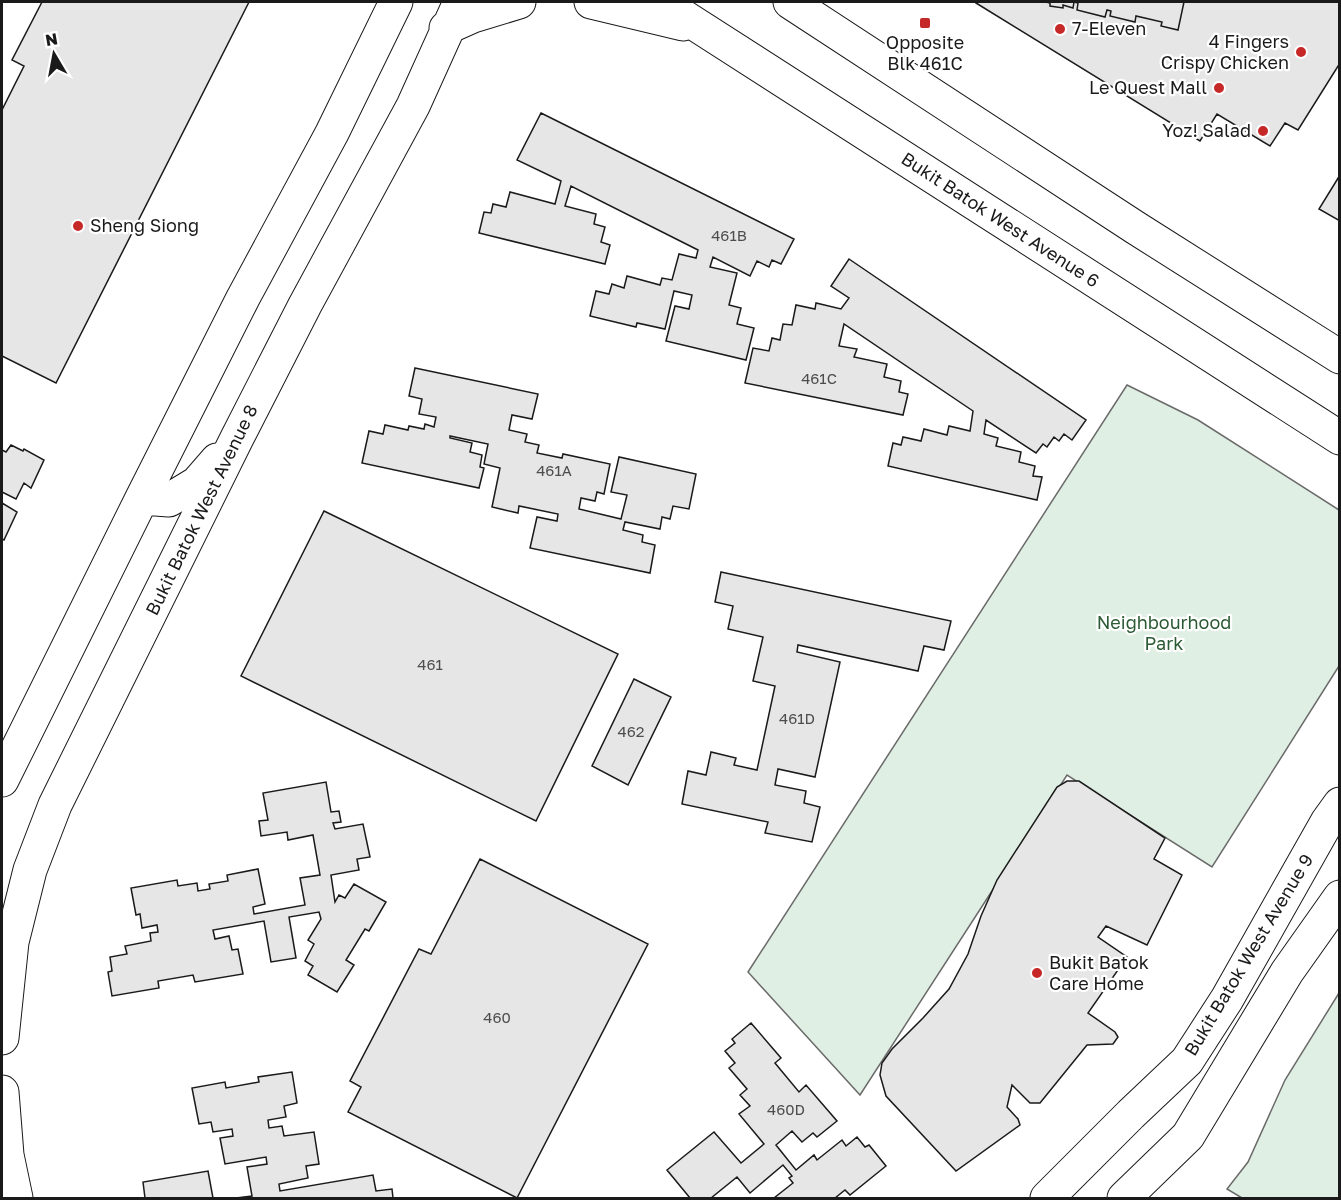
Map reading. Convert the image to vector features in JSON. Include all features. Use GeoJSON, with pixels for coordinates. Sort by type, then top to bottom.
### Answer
{"type":"FeatureCollection","features":[{"type":"Feature","properties":{"kind":"street"},"geometry":{"type":"LineString","coordinates":[[374,47],[381,2]]}},
{"type":"Feature","properties":{"kind":"street"},"geometry":{"type":"LineString","coordinates":[[2,780],[243,298],[332,133],[396,2]]}},
{"type":"Feature","properties":{"kind":"street"},"geometry":{"type":"LineString","coordinates":[[453,15],[473,16],[519,2]]}},
{"type":"Feature","properties":{"kind":"street"},"geometry":{"type":"LineString","coordinates":[[591,2],[706,30]]}},
{"type":"Feature","properties":{"kind":"street","name":"Bukit Batok West Avenue 6"},"geometry":{"type":"LineString","coordinates":[[660,2],[1340,438]]}},
{"type":"Feature","properties":{"kind":"street"},"geometry":{"type":"LineString","coordinates":[[790,2],[1136,228],[1340,357]]}},
{"type":"Feature","properties":{"kind":"street","name":"Bukit Batok West Avenue 8"},"geometry":{"type":"LineString","coordinates":[[2,1038],[12,942],[30,870],[55,805],[305,305],[413,106],[453,15]]}},
{"type":"Feature","properties":{"kind":"street"},"geometry":{"type":"LineString","coordinates":[[142,498],[170,500],[196,483],[237,438]]}},
{"type":"Feature","properties":{"kind":"street","name":"Bukit Batok West Avenue 9"},"geometry":{"type":"LineString","coordinates":[[1047,1198],[1187,1061],[1227,999],[1327,822],[1340,804]]}},
{"type":"Feature","properties":{"kind":"street"},"geometry":{"type":"LineString","coordinates":[[1124,1198],[1188,1136],[1287,972],[1340,897]]}},
{"type":"Feature","properties":{"kind":"street"},"geometry":{"type":"LineString","coordinates":[[2,1092],[7,1155],[16,1198]]}},
{"type":"Feature","properties":{"kind":"green space","name":"Neighbourhood Park"},"geometry":{"type":"Polygon","coordinates":[[[1127,385],[1198,420],[1339,510],[1339,666],[1212,867],[1067,775],[860,1095],[748,972],[1127,385]]]}},
{"type":"Feature","properties":{"kind":"green space"},"geometry":{"type":"Polygon","coordinates":[[[1339,993],[1339,1198],[1242,1198],[1227,1189],[1248,1162],[1285,1080],[1339,993]]]}},
{"type":"Feature","properties":{"kind":"building"},"geometry":{"type":"Polygon","coordinates":[[[42,2],[249,2],[56,383],[2,356],[2,110],[24,66],[12,60],[42,2]]]}},
{"type":"Feature","properties":{"kind":"building","name":"Le Quest Mall"},"geometry":{"type":"Polygon","coordinates":[[[977,2],[1340,2],[1340,63],[1298,130],[1285,123],[1270,146],[1217,114],[1200,141],[977,2]]]}},
{"type":"Feature","properties":{"kind":"building"},"geometry":{"type":"Polygon","coordinates":[[[1046,2],[1074,2],[1073,8],[1063,5],[1063,8],[1050,6],[1050,3],[1046,2]]]}},
{"type":"Feature","properties":{"kind":"building"},"geometry":{"type":"Polygon","coordinates":[[[1074,2],[1184,2],[1178,30],[1161,26],[1162,22],[1136,16],[1135,22],[1110,16],[1111,11],[1107,10],[1105,17],[1077,10],[1078,3],[1074,2]]]}},
{"type":"Feature","properties":{"kind":"building"},"geometry":{"type":"Polygon","coordinates":[[[541,113],[794,239],[781,264],[772,260],[769,267],[757,261],[750,276],[713,257],[710,267],[737,273],[729,305],[741,308],[737,324],[754,328],[746,360],[666,341],[675,306],[689,309],[692,295],[674,291],[665,329],[637,323],[636,327],[590,316],[596,291],[609,294],[612,284],[624,288],[627,276],[660,285],[662,278],[672,280],[679,254],[696,258],[698,250],[571,186],[565,206],[596,214],[594,224],[605,227],[601,242],[610,245],[605,264],[479,233],[484,212],[491,213],[493,204],[506,207],[510,192],[555,204],[561,181],[517,160],[541,113]]]}},
{"type":"Feature","properties":{"kind":"building"},"geometry":{"type":"Polygon","coordinates":[[[1340,175],[1340,221],[1319,209],[1340,175]]]}},
{"type":"Feature","properties":{"kind":"building"},"geometry":{"type":"Polygon","coordinates":[[[849,259],[1086,420],[1072,440],[1064,434],[1059,441],[1054,437],[1047,447],[1043,444],[1036,453],[986,420],[984,434],[998,438],[996,446],[1021,452],[1019,462],[1035,466],[1033,476],[1042,477],[1037,500],[888,466],[893,443],[901,445],[903,437],[921,441],[924,429],[947,435],[949,426],[970,431],[973,411],[844,324],[839,346],[857,349],[854,357],[887,364],[884,377],[901,381],[899,392],[908,394],[903,415],[745,383],[753,348],[769,351],[772,338],[780,340],[783,324],[792,325],[796,305],[815,309],[816,303],[841,309],[849,298],[831,286],[849,259]]]}},
{"type":"Feature","properties":{"kind":"building"},"geometry":{"type":"Polygon","coordinates":[[[415,368],[538,394],[532,419],[512,415],[509,430],[527,434],[525,442],[539,445],[537,453],[562,458],[563,454],[610,464],[604,494],[597,492],[595,501],[581,498],[579,509],[621,519],[627,495],[611,492],[619,457],[696,474],[689,509],[673,506],[670,519],[662,517],[660,529],[625,522],[623,530],[643,535],[642,542],[655,545],[650,573],[530,548],[537,517],[557,521],[558,514],[519,506],[518,513],[492,507],[500,468],[484,464],[488,444],[450,436],[450,438],[472,443],[470,452],[482,455],[480,467],[484,468],[479,488],[362,463],[369,431],[383,434],[385,425],[408,430],[409,426],[424,429],[425,424],[434,427],[436,417],[419,414],[422,399],[409,396],[415,368]]]}},
{"type":"Feature","properties":{"kind":"building"},"geometry":{"type":"Polygon","coordinates":[[[11,445],[44,460],[31,488],[24,483],[16,499],[2,492],[2,450],[6,452],[11,445]]]}},
{"type":"Feature","properties":{"kind":"building"},"geometry":{"type":"Polygon","coordinates":[[[2,503],[17,512],[4,540],[2,539],[2,503]]]}},
{"type":"Feature","properties":{"kind":"building"},"geometry":{"type":"Polygon","coordinates":[[[324,511],[618,654],[536,821],[241,676],[324,511]]]}},
{"type":"Feature","properties":{"kind":"building"},"geometry":{"type":"Polygon","coordinates":[[[721,572],[951,621],[944,650],[924,646],[918,671],[798,645],[797,652],[840,662],[815,777],[778,769],[775,785],[806,791],[804,803],[820,807],[812,842],[765,833],[768,822],[682,804],[688,771],[706,775],[711,752],[736,758],[734,765],[757,770],[775,686],[753,681],[763,637],[728,629],[733,606],[715,602],[721,572]]]}},
{"type":"Feature","properties":{"kind":"building"},"geometry":{"type":"Polygon","coordinates":[[[634,679],[671,697],[628,785],[592,766],[634,679]]]}},
{"type":"Feature","properties":{"kind":"building","name":"Bukit Batok Care Home"},"geometry":{"type":"Polygon","coordinates":[[[1067,781],[1079,781],[1165,838],[1154,859],[1182,875],[1147,945],[1106,926],[1098,937],[1127,957],[1088,1013],[1115,1032],[1118,1037],[1113,1044],[1087,1045],[1040,1103],[1030,1103],[1012,1085],[1007,1107],[1018,1119],[1020,1125],[956,1171],[886,1096],[880,1075],[882,1063],[892,1049],[949,989],[968,954],[997,880],[1057,787],[1067,781]]]}},
{"type":"Feature","properties":{"kind":"building"},"geometry":{"type":"Polygon","coordinates":[[[326,782],[331,812],[339,811],[341,822],[333,823],[335,829],[363,824],[370,857],[357,859],[359,870],[331,875],[335,902],[339,895],[345,898],[354,884],[386,902],[369,931],[365,929],[346,960],[354,965],[337,992],[308,975],[313,966],[305,961],[314,944],[308,940],[321,919],[319,912],[289,917],[296,958],[271,962],[264,921],[213,930],[215,939],[229,936],[232,950],[238,949],[243,974],[195,982],[193,975],[158,981],[159,988],[112,996],[108,972],[112,971],[110,957],[127,954],[125,946],[151,941],[150,933],[158,932],[157,925],[142,928],[140,914],[136,915],[131,888],[177,880],[178,886],[197,883],[198,891],[210,889],[209,884],[228,881],[227,875],[258,869],[265,904],[253,907],[254,914],[305,905],[300,878],[320,875],[313,835],[288,840],[287,832],[261,836],[259,821],[268,820],[263,793],[326,782]]]}},
{"type":"Feature","properties":{"kind":"building"},"geometry":{"type":"Polygon","coordinates":[[[480,859],[648,944],[517,1198],[348,1112],[361,1087],[350,1081],[419,949],[431,954],[480,859]]]}},
{"type":"Feature","properties":{"kind":"building"},"geometry":{"type":"Polygon","coordinates":[[[751,1023],[781,1058],[775,1063],[799,1092],[806,1085],[837,1121],[817,1137],[813,1133],[802,1142],[792,1131],[776,1145],[796,1170],[814,1155],[817,1160],[842,1140],[846,1146],[857,1137],[865,1147],[869,1145],[886,1166],[850,1195],[845,1190],[835,1198],[774,1198],[793,1183],[789,1178],[792,1176],[783,1165],[750,1193],[737,1177],[711,1198],[690,1198],[667,1170],[714,1132],[741,1163],[764,1144],[739,1114],[750,1106],[740,1095],[747,1089],[729,1068],[735,1063],[725,1051],[735,1043],[732,1039],[751,1023]]]}},
{"type":"Feature","properties":{"kind":"building"},"geometry":{"type":"Polygon","coordinates":[[[292,1072],[297,1103],[284,1106],[286,1117],[268,1120],[269,1128],[282,1126],[284,1136],[314,1132],[319,1164],[306,1166],[308,1178],[279,1184],[280,1191],[373,1175],[376,1191],[392,1189],[393,1198],[236,1198],[252,1196],[247,1167],[267,1164],[266,1157],[225,1164],[220,1138],[233,1136],[232,1129],[213,1132],[211,1122],[199,1124],[192,1088],[225,1082],[226,1088],[259,1082],[258,1077],[292,1072]]]}},
{"type":"Feature","properties":{"kind":"building"},"geometry":{"type":"Polygon","coordinates":[[[208,1171],[213,1198],[145,1198],[143,1182],[208,1171]]]}},
{"type":"Feature","properties":{"kind":"place","name":"Opposite Blk 461C"},"geometry":{"type":"Point","coordinates":[925,23]}},
{"type":"Feature","properties":{"kind":"place","name":"7-Eleven"},"geometry":{"type":"Point","coordinates":[1060,29]}},
{"type":"Feature","properties":{"kind":"place","name":"4 Fingers Crispy Chicken"},"geometry":{"type":"Point","coordinates":[1301,52]}},
{"type":"Feature","properties":{"kind":"place","name":"Le Quest Mall"},"geometry":{"type":"Point","coordinates":[1219,88]}},
{"type":"Feature","properties":{"kind":"place","name":"Yoz! Salad"},"geometry":{"type":"Point","coordinates":[1263,131]}},
{"type":"Feature","properties":{"kind":"place","name":"Sheng Siong"},"geometry":{"type":"Point","coordinates":[78,226]}},
{"type":"Feature","properties":{"kind":"place","name":"Bukit Batok Care Home"},"geometry":{"type":"Point","coordinates":[1037,973]}}]}
